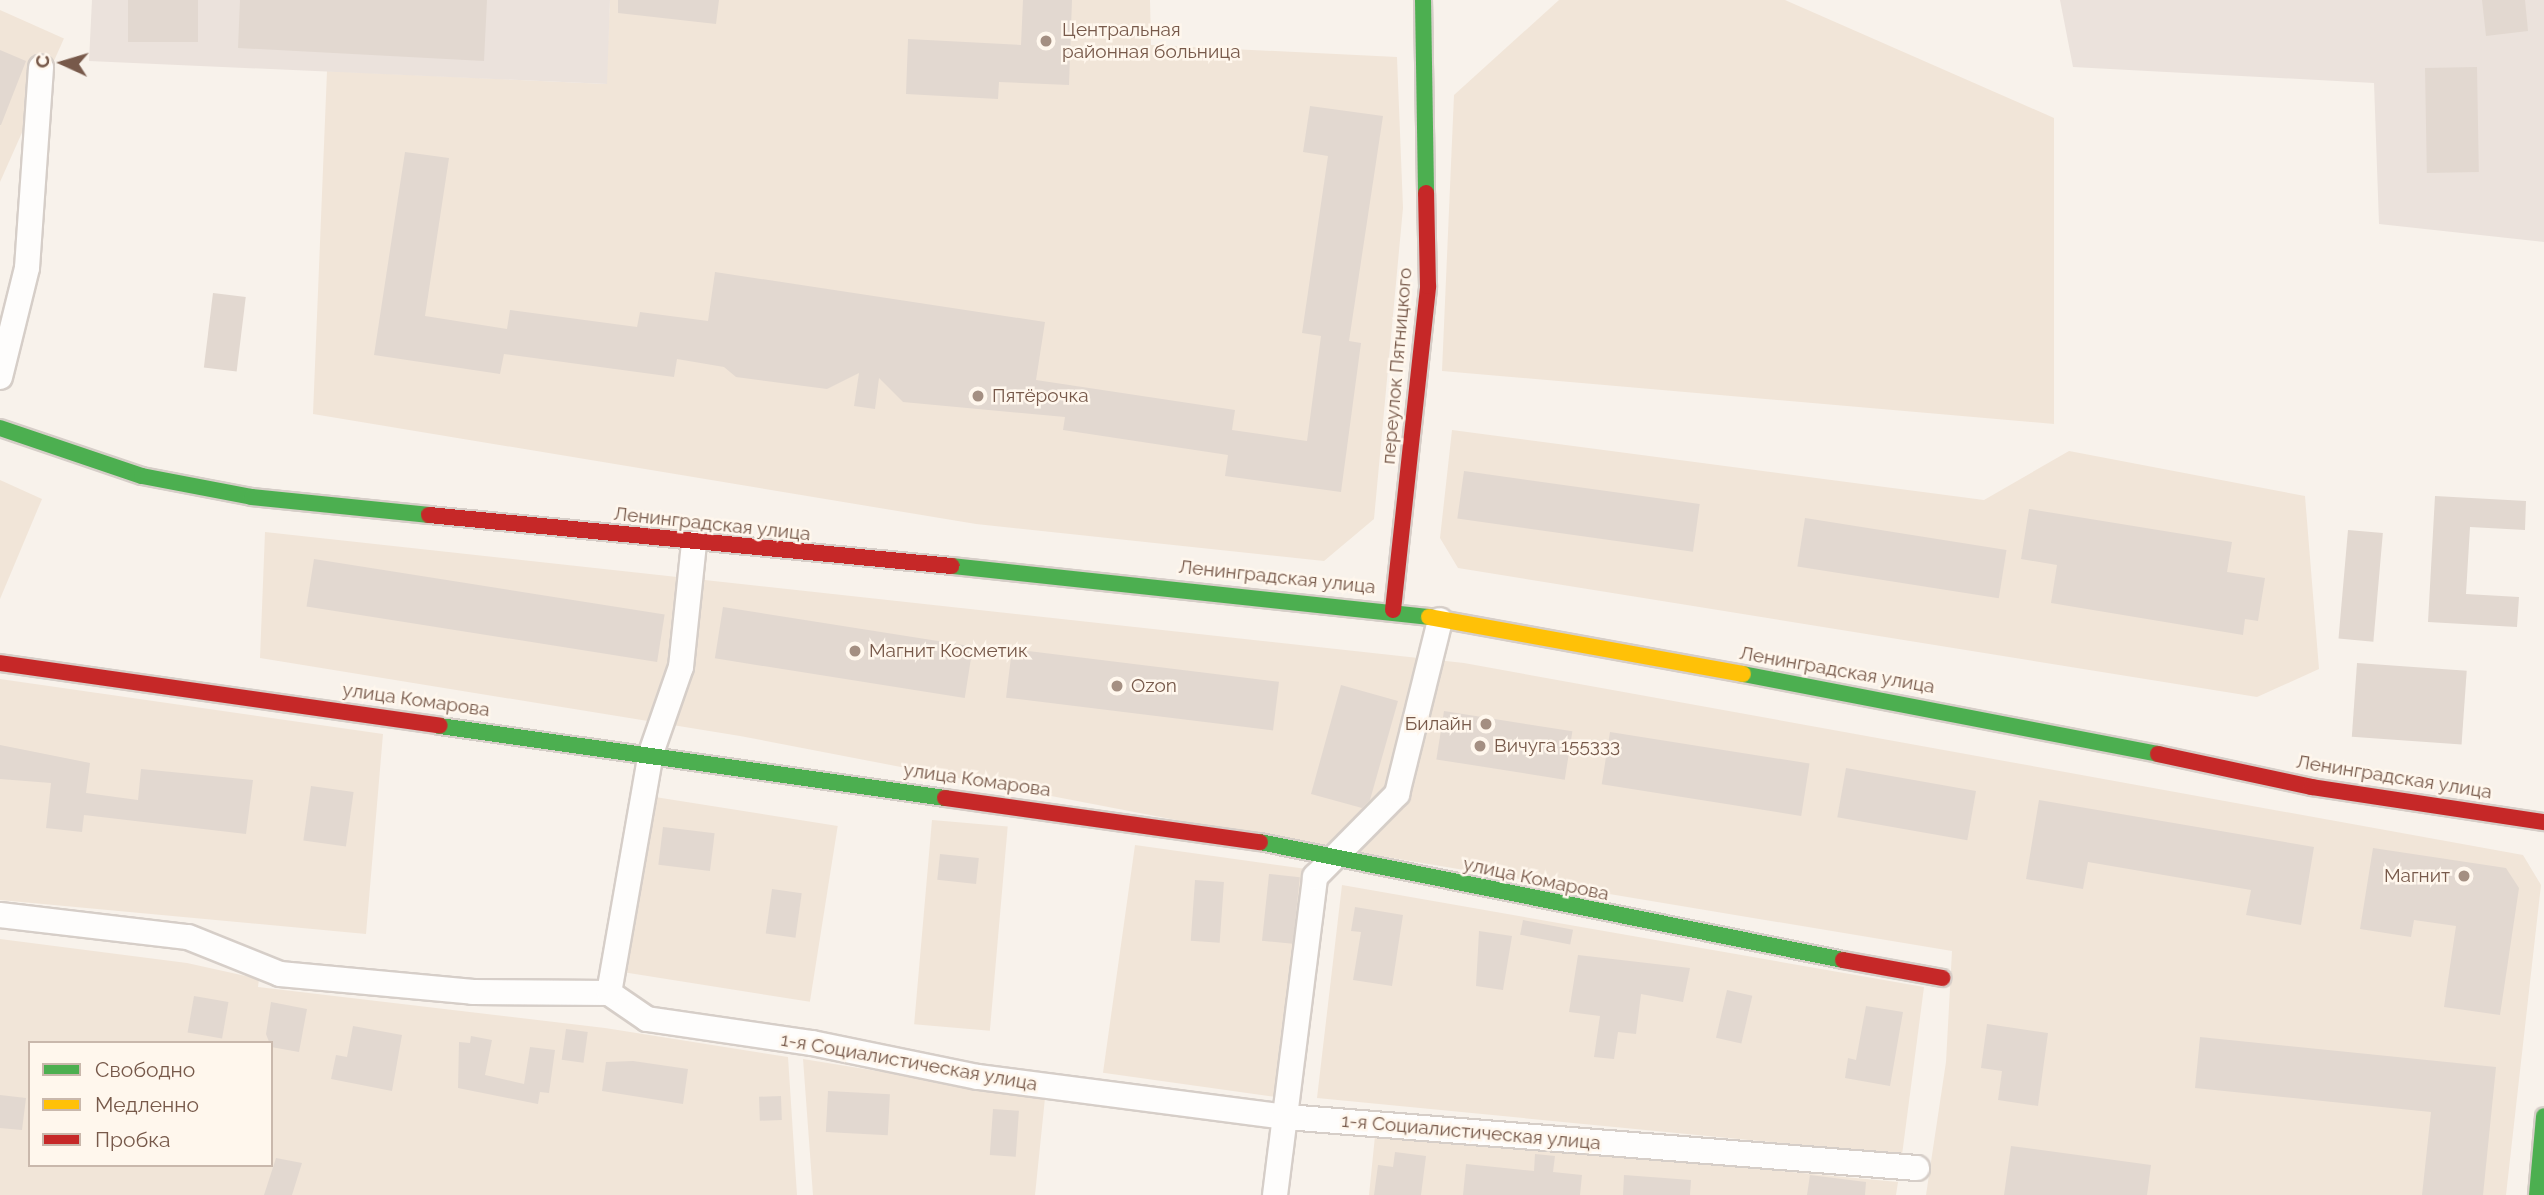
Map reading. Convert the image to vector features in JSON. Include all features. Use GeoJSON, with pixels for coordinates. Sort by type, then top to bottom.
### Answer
{"type":"FeatureCollection","features":[{"type":"Feature","properties":{"kind":"main road","name":"переулок Пятницкого"},"geometry":{"type":"LineString","coordinates":[[1393,610],[1428,286],[1423,0]]}},
{"type":"Feature","properties":{"kind":"main road","name":"Ленинградская улица"},"geometry":{"type":"LineString","coordinates":[[0,428],[142,476],[252,496],[694,544],[1393,610],[1982,717],[2312,787],[2544,822]]}},
{"type":"Feature","properties":{"kind":"main road","name":"улица Комарова"},"geometry":{"type":"LineString","coordinates":[[0,663],[651,753],[1335,853],[1503,896],[1942,978]]}},
{"type":"Feature","properties":{"kind":"main road"},"geometry":{"type":"LineString","coordinates":[[2537,1195],[2544,1116]]}},
{"type":"Feature","properties":{"kind":"street"},"geometry":{"type":"LineString","coordinates":[[0,377],[27,268],[41,68]]}},
{"type":"Feature","properties":{"kind":"street"},"geometry":{"type":"LineString","coordinates":[[0,915],[188,937],[280,974],[472,992],[609,993],[651,753],[681,667],[694,544]]}},
{"type":"Feature","properties":{"kind":"street"},"geometry":{"type":"LineString","coordinates":[[1275,1195],[1287,1117],[1315,877],[1335,853],[1397,794],[1440,620]]}},
{"type":"Feature","properties":{"kind":"street","name":"1-я Социалистическая улица"},"geometry":{"type":"LineString","coordinates":[[609,993],[647,1019],[813,1042],[978,1077],[1287,1117],[1917,1168]]}},
{"type":"Feature","properties":{"kind":"shaded area"},"geometry":{"type":"Polygon","coordinates":[[[92,0],[610,0],[607,84],[89,61],[92,0]]]}},
{"type":"Feature","properties":{"kind":"shaded area"},"geometry":{"type":"Polygon","coordinates":[[[610,0],[1150,0],[1151,45],[1397,57],[1403,208],[1374,519],[1324,561],[976,524],[313,414],[327,71],[606,84],[610,0]]]}},
{"type":"Feature","properties":{"kind":"shaded area"},"geometry":{"type":"Polygon","coordinates":[[[1559,0],[1785,0],[2054,118],[2054,424],[1442,371],[1454,95],[1559,0]]]}},
{"type":"Feature","properties":{"kind":"shaded area"},"geometry":{"type":"Polygon","coordinates":[[[2060,0],[2544,0],[2544,242],[2379,224],[2374,83],[2073,67],[2060,0]]]}},
{"type":"Feature","properties":{"kind":"shaded area"},"geometry":{"type":"Polygon","coordinates":[[[0,10],[64,38],[0,182],[0,10]]]}},
{"type":"Feature","properties":{"kind":"shaded area"},"geometry":{"type":"Polygon","coordinates":[[[1452,430],[1984,500],[2069,451],[2305,496],[2319,669],[2257,697],[1458,568],[1440,538],[1452,430]]]}},
{"type":"Feature","properties":{"kind":"shaded area"},"geometry":{"type":"Polygon","coordinates":[[[0,480],[42,499],[0,599],[0,480]]]}},
{"type":"Feature","properties":{"kind":"shaded area"},"geometry":{"type":"Polygon","coordinates":[[[265,532],[1464,663],[2523,855],[2541,885],[2506,1195],[1926,1195],[1946,1062],[1952,951],[1254,835],[740,736],[260,658],[265,532]]]}},
{"type":"Feature","properties":{"kind":"shaded area"},"geometry":{"type":"Polygon","coordinates":[[[0,679],[383,734],[366,934],[0,900],[0,679]]]}},
{"type":"Feature","properties":{"kind":"shaded area"},"geometry":{"type":"Polygon","coordinates":[[[655,797],[838,826],[810,1002],[627,973],[655,797]]]}},
{"type":"Feature","properties":{"kind":"shaded area"},"geometry":{"type":"Polygon","coordinates":[[[932,820],[1008,827],[990,1031],[914,1024],[932,820]]]}},
{"type":"Feature","properties":{"kind":"shaded area"},"geometry":{"type":"Polygon","coordinates":[[[1135,845],[1308,869],[1276,1097],[1103,1073],[1135,845]]]}},
{"type":"Feature","properties":{"kind":"shaded area"},"geometry":{"type":"Polygon","coordinates":[[[1342,885],[1924,987],[1902,1155],[1317,1098],[1342,885]]]}},
{"type":"Feature","properties":{"kind":"shaded area"},"geometry":{"type":"Polygon","coordinates":[[[0,939],[187,963],[259,979],[258,987],[605,1028],[788,1057],[797,1195],[0,1195],[0,939]]]}},
{"type":"Feature","properties":{"kind":"shaded area"},"geometry":{"type":"Polygon","coordinates":[[[803,1059],[1045,1098],[1035,1195],[813,1195],[803,1059]]]}},
{"type":"Feature","properties":{"kind":"shaded area"},"geometry":{"type":"Polygon","coordinates":[[[1375,1136],[1898,1182],[1896,1195],[1369,1195],[1375,1136]]]}},
{"type":"Feature","properties":{"kind":"building"},"geometry":{"type":"Polygon","coordinates":[[[128,0],[198,0],[198,42],[128,42],[128,0]]]}},
{"type":"Feature","properties":{"kind":"building"},"geometry":{"type":"Polygon","coordinates":[[[240,0],[487,0],[484,61],[238,48],[240,0]]]}},
{"type":"Feature","properties":{"kind":"building"},"geometry":{"type":"Polygon","coordinates":[[[618,0],[719,0],[716,24],[618,13],[618,0]]]}},
{"type":"Feature","properties":{"kind":"building"},"geometry":{"type":"Polygon","coordinates":[[[1023,0],[1072,0],[1069,85],[999,82],[998,99],[906,94],[908,39],[1021,45],[1023,0]]]}},
{"type":"Feature","properties":{"kind":"building"},"geometry":{"type":"Polygon","coordinates":[[[2482,0],[2525,0],[2528,31],[2486,36],[2482,0]]]}},
{"type":"Feature","properties":{"kind":"building"},"geometry":{"type":"Polygon","coordinates":[[[0,50],[26,61],[1,125],[0,125],[0,50]]]}},
{"type":"Feature","properties":{"kind":"building"},"geometry":{"type":"Polygon","coordinates":[[[2477,67],[2479,172],[2427,173],[2425,68],[2477,67]]]}},
{"type":"Feature","properties":{"kind":"building"},"geometry":{"type":"Polygon","coordinates":[[[1310,106],[1383,116],[1349,341],[1361,343],[1341,492],[1225,476],[1228,455],[1063,430],[1065,417],[903,402],[879,378],[875,409],[854,406],[859,373],[827,389],[736,377],[724,367],[677,359],[674,377],[504,354],[500,374],[374,355],[405,152],[449,158],[425,316],[507,329],[510,310],[637,327],[640,312],[708,321],[715,272],[1045,322],[1036,380],[1235,410],[1232,430],[1307,441],[1321,336],[1302,333],[1328,156],[1303,152],[1310,106]]]}},
{"type":"Feature","properties":{"kind":"building"},"geometry":{"type":"Polygon","coordinates":[[[213,293],[246,297],[237,371],[204,367],[213,293]]]}},
{"type":"Feature","properties":{"kind":"building"},"geometry":{"type":"Polygon","coordinates":[[[1464,471],[1700,504],[1693,552],[1457,519],[1464,471]]]}},
{"type":"Feature","properties":{"kind":"building"},"geometry":{"type":"Polygon","coordinates":[[[2435,496],[2526,501],[2525,530],[2470,527],[2466,594],[2519,597],[2517,627],[2428,622],[2435,496]]]}},
{"type":"Feature","properties":{"kind":"building"},"geometry":{"type":"Polygon","coordinates":[[[2029,509],[2232,542],[2227,572],[2265,578],[2258,621],[2245,619],[2243,635],[2051,603],[2057,565],[2021,559],[2029,509]]]}},
{"type":"Feature","properties":{"kind":"building"},"geometry":{"type":"Polygon","coordinates":[[[1805,518],[2006,550],[1999,598],[1797,566],[1805,518]]]}},
{"type":"Feature","properties":{"kind":"building"},"geometry":{"type":"Polygon","coordinates":[[[2348,530],[2383,533],[2373,642],[2339,639],[2348,530]]]}},
{"type":"Feature","properties":{"kind":"building"},"geometry":{"type":"Polygon","coordinates":[[[314,559],[665,615],[657,662],[306,606],[314,559]]]}},
{"type":"Feature","properties":{"kind":"building"},"geometry":{"type":"Polygon","coordinates":[[[723,607],[973,647],[965,698],[715,658],[723,607]]]}},
{"type":"Feature","properties":{"kind":"building"},"geometry":{"type":"Polygon","coordinates":[[[1012,649],[1279,682],[1273,730],[1006,698],[1012,649]]]}},
{"type":"Feature","properties":{"kind":"building"},"geometry":{"type":"Polygon","coordinates":[[[2357,663],[2467,671],[2462,744],[2352,737],[2357,663]]]}},
{"type":"Feature","properties":{"kind":"building"},"geometry":{"type":"Polygon","coordinates":[[[1341,685],[1398,701],[1370,800],[1362,808],[1311,794],[1341,685]]]}},
{"type":"Feature","properties":{"kind":"building"},"geometry":{"type":"Polygon","coordinates":[[[1444,711],[1572,731],[1565,780],[1436,759],[1444,711]]]}},
{"type":"Feature","properties":{"kind":"building"},"geometry":{"type":"Polygon","coordinates":[[[1610,732],[1810,764],[1801,816],[1602,784],[1610,732]]]}},
{"type":"Feature","properties":{"kind":"building"},"geometry":{"type":"Polygon","coordinates":[[[0,745],[90,763],[86,793],[138,800],[141,769],[253,780],[246,834],[84,815],[82,832],[46,828],[51,783],[0,779],[0,745]]]}},
{"type":"Feature","properties":{"kind":"building"},"geometry":{"type":"Polygon","coordinates":[[[1846,768],[1976,791],[1967,840],[1837,817],[1846,768]]]}},
{"type":"Feature","properties":{"kind":"building"},"geometry":{"type":"Polygon","coordinates":[[[311,786],[354,792],[346,846],[303,840],[311,786]]]}},
{"type":"Feature","properties":{"kind":"building"},"geometry":{"type":"Polygon","coordinates":[[[2039,800],[2314,847],[2301,925],[2246,915],[2251,890],[2088,862],[2083,889],[2026,879],[2039,800]]]}},
{"type":"Feature","properties":{"kind":"building"},"geometry":{"type":"Polygon","coordinates":[[[663,827],[715,833],[710,871],[658,865],[663,827]]]}},
{"type":"Feature","properties":{"kind":"building"},"geometry":{"type":"Polygon","coordinates":[[[2373,848],[2506,868],[2519,888],[2500,1015],[2444,1007],[2456,926],[2414,920],[2411,937],[2360,929],[2373,848]]]}},
{"type":"Feature","properties":{"kind":"building"},"geometry":{"type":"Polygon","coordinates":[[[940,854],[979,858],[976,884],[937,880],[940,854]]]}},
{"type":"Feature","properties":{"kind":"building"},"geometry":{"type":"Polygon","coordinates":[[[1269,874],[1300,877],[1293,944],[1262,941],[1269,874]]]}},
{"type":"Feature","properties":{"kind":"building"},"geometry":{"type":"Polygon","coordinates":[[[1195,880],[1224,882],[1220,943],[1191,941],[1195,880]]]}},
{"type":"Feature","properties":{"kind":"building"},"geometry":{"type":"Polygon","coordinates":[[[772,889],[802,893],[795,938],[766,934],[772,889]]]}},
{"type":"Feature","properties":{"kind":"building"},"geometry":{"type":"Polygon","coordinates":[[[1355,907],[1403,915],[1392,986],[1353,980],[1361,932],[1351,931],[1355,907]]]}},
{"type":"Feature","properties":{"kind":"building"},"geometry":{"type":"Polygon","coordinates":[[[1523,920],[1573,930],[1570,944],[1520,935],[1523,920]]]}},
{"type":"Feature","properties":{"kind":"building"},"geometry":{"type":"Polygon","coordinates":[[[1479,931],[1512,936],[1503,990],[1476,986],[1479,931]]]}},
{"type":"Feature","properties":{"kind":"building"},"geometry":{"type":"Polygon","coordinates":[[[1578,955],[1690,968],[1683,1002],[1641,994],[1636,1034],[1618,1032],[1614,1059],[1594,1057],[1600,1016],[1569,1012],[1578,955]]]}},
{"type":"Feature","properties":{"kind":"building"},"geometry":{"type":"Polygon","coordinates":[[[1727,990],[1752,996],[1741,1044],[1716,1038],[1727,990]]]}},
{"type":"Feature","properties":{"kind":"building"},"geometry":{"type":"Polygon","coordinates":[[[194,996],[228,1002],[222,1039],[188,1032],[194,996]]]}},
{"type":"Feature","properties":{"kind":"building"},"geometry":{"type":"Polygon","coordinates":[[[271,1002],[307,1009],[299,1052],[273,1047],[273,1041],[269,1041],[266,1034],[271,1002]]]}},
{"type":"Feature","properties":{"kind":"building"},"geometry":{"type":"Polygon","coordinates":[[[1866,1006],[1903,1012],[1890,1086],[1845,1078],[1848,1058],[1856,1060],[1866,1006]]]}},
{"type":"Feature","properties":{"kind":"building"},"geometry":{"type":"Polygon","coordinates":[[[1987,1024],[2048,1033],[2038,1106],[1998,1100],[2002,1071],[1981,1068],[1987,1024]]]}},
{"type":"Feature","properties":{"kind":"building"},"geometry":{"type":"Polygon","coordinates":[[[353,1026],[402,1035],[392,1091],[331,1079],[336,1055],[347,1057],[353,1026]]]}},
{"type":"Feature","properties":{"kind":"building"},"geometry":{"type":"Polygon","coordinates":[[[566,1029],[588,1032],[583,1063],[562,1060],[566,1029]]]}},
{"type":"Feature","properties":{"kind":"building"},"geometry":{"type":"Polygon","coordinates":[[[471,1036],[492,1040],[485,1075],[524,1084],[530,1047],[555,1050],[549,1093],[540,1092],[538,1104],[458,1088],[459,1042],[470,1043],[471,1036]]]}},
{"type":"Feature","properties":{"kind":"building"},"geometry":{"type":"Polygon","coordinates":[[[2200,1037],[2496,1067],[2483,1195],[2422,1195],[2431,1112],[2195,1088],[2200,1037]]]}},
{"type":"Feature","properties":{"kind":"building"},"geometry":{"type":"Polygon","coordinates":[[[633,1061],[688,1069],[683,1104],[602,1091],[606,1062],[633,1061]]]}},
{"type":"Feature","properties":{"kind":"building"},"geometry":{"type":"Polygon","coordinates":[[[828,1091],[890,1094],[888,1135],[826,1132],[828,1091]]]}},
{"type":"Feature","properties":{"kind":"building"},"geometry":{"type":"Polygon","coordinates":[[[0,1095],[26,1098],[22,1130],[0,1128],[0,1095]]]}},
{"type":"Feature","properties":{"kind":"building"},"geometry":{"type":"Polygon","coordinates":[[[781,1096],[782,1120],[760,1121],[759,1097],[781,1096]]]}},
{"type":"Feature","properties":{"kind":"building"},"geometry":{"type":"Polygon","coordinates":[[[993,1109],[1019,1111],[1016,1157],[990,1155],[993,1109]]]}},
{"type":"Feature","properties":{"kind":"building"},"geometry":{"type":"Polygon","coordinates":[[[2011,1146],[2151,1165],[2147,1195],[2004,1195],[2011,1146]]]}},
{"type":"Feature","properties":{"kind":"building"},"geometry":{"type":"Polygon","coordinates":[[[1395,1152],[1426,1156],[1421,1195],[1374,1195],[1378,1165],[1393,1167],[1395,1152]]]}},
{"type":"Feature","properties":{"kind":"building"},"geometry":{"type":"Polygon","coordinates":[[[1535,1154],[1555,1156],[1553,1172],[1582,1175],[1580,1195],[1463,1195],[1466,1164],[1534,1171],[1535,1154]]]}},
{"type":"Feature","properties":{"kind":"building"},"geometry":{"type":"Polygon","coordinates":[[[276,1158],[302,1163],[292,1195],[264,1195],[276,1158]]]}},
{"type":"Feature","properties":{"kind":"building"},"geometry":{"type":"Polygon","coordinates":[[[1624,1175],[1691,1180],[1690,1195],[1623,1195],[1624,1175]]]}},
{"type":"Feature","properties":{"kind":"building"},"geometry":{"type":"Polygon","coordinates":[[[1810,1175],[1866,1182],[1865,1195],[1807,1195],[1810,1175]]]}},
{"type":"Feature","properties":{"kind":"traffic: fast"},"geometry":{"type":"LineString","coordinates":[[1423,0],[1426,193]]}},
{"type":"Feature","properties":{"kind":"traffic: fast"},"geometry":{"type":"LineString","coordinates":[[0,428],[142,476],[252,497],[429,515]]}},
{"type":"Feature","properties":{"kind":"traffic: fast"},"geometry":{"type":"LineString","coordinates":[[952,566],[1429,617]]}},
{"type":"Feature","properties":{"kind":"traffic: fast"},"geometry":{"type":"LineString","coordinates":[[1743,674],[2158,754]]}},
{"type":"Feature","properties":{"kind":"traffic: fast"},"geometry":{"type":"LineString","coordinates":[[440,726],[945,798]]}},
{"type":"Feature","properties":{"kind":"traffic: fast"},"geometry":{"type":"LineString","coordinates":[[1260,842],[1843,960]]}},
{"type":"Feature","properties":{"kind":"traffic: fast"},"geometry":{"type":"LineString","coordinates":[[2537,1195],[2544,1116]]}},
{"type":"Feature","properties":{"kind":"traffic: slow"},"geometry":{"type":"LineString","coordinates":[[1429,617],[1743,674]]}},
{"type":"Feature","properties":{"kind":"traffic: jam"},"geometry":{"type":"LineString","coordinates":[[1393,610],[1428,286],[1426,193]]}},
{"type":"Feature","properties":{"kind":"traffic: jam"},"geometry":{"type":"LineString","coordinates":[[429,515],[952,566]]}},
{"type":"Feature","properties":{"kind":"traffic: jam"},"geometry":{"type":"LineString","coordinates":[[0,663],[440,726]]}},
{"type":"Feature","properties":{"kind":"traffic: jam"},"geometry":{"type":"LineString","coordinates":[[2158,754],[2312,787],[2544,822]]}},
{"type":"Feature","properties":{"kind":"traffic: jam"},"geometry":{"type":"LineString","coordinates":[[945,798],[1260,842]]}},
{"type":"Feature","properties":{"kind":"traffic: jam"},"geometry":{"type":"LineString","coordinates":[[1843,960],[1942,978]]}},
{"type":"Feature","properties":{"kind":"place","name":"Центральная районная больница"},"geometry":{"type":"Point","coordinates":[1046,41]}},
{"type":"Feature","properties":{"kind":"place","name":"Пятёрочка"},"geometry":{"type":"Point","coordinates":[978,396]}},
{"type":"Feature","properties":{"kind":"place","name":"Магнит Косметик"},"geometry":{"type":"Point","coordinates":[855,651]}},
{"type":"Feature","properties":{"kind":"place","name":"Ozon"},"geometry":{"type":"Point","coordinates":[1117,686]}},
{"type":"Feature","properties":{"kind":"place","name":"Билайн"},"geometry":{"type":"Point","coordinates":[1486,724]}},
{"type":"Feature","properties":{"kind":"place","name":"Вичуга 155333"},"geometry":{"type":"Point","coordinates":[1480,746]}},
{"type":"Feature","properties":{"kind":"place","name":"Магнит"},"geometry":{"type":"Point","coordinates":[2464,876]}}]}
